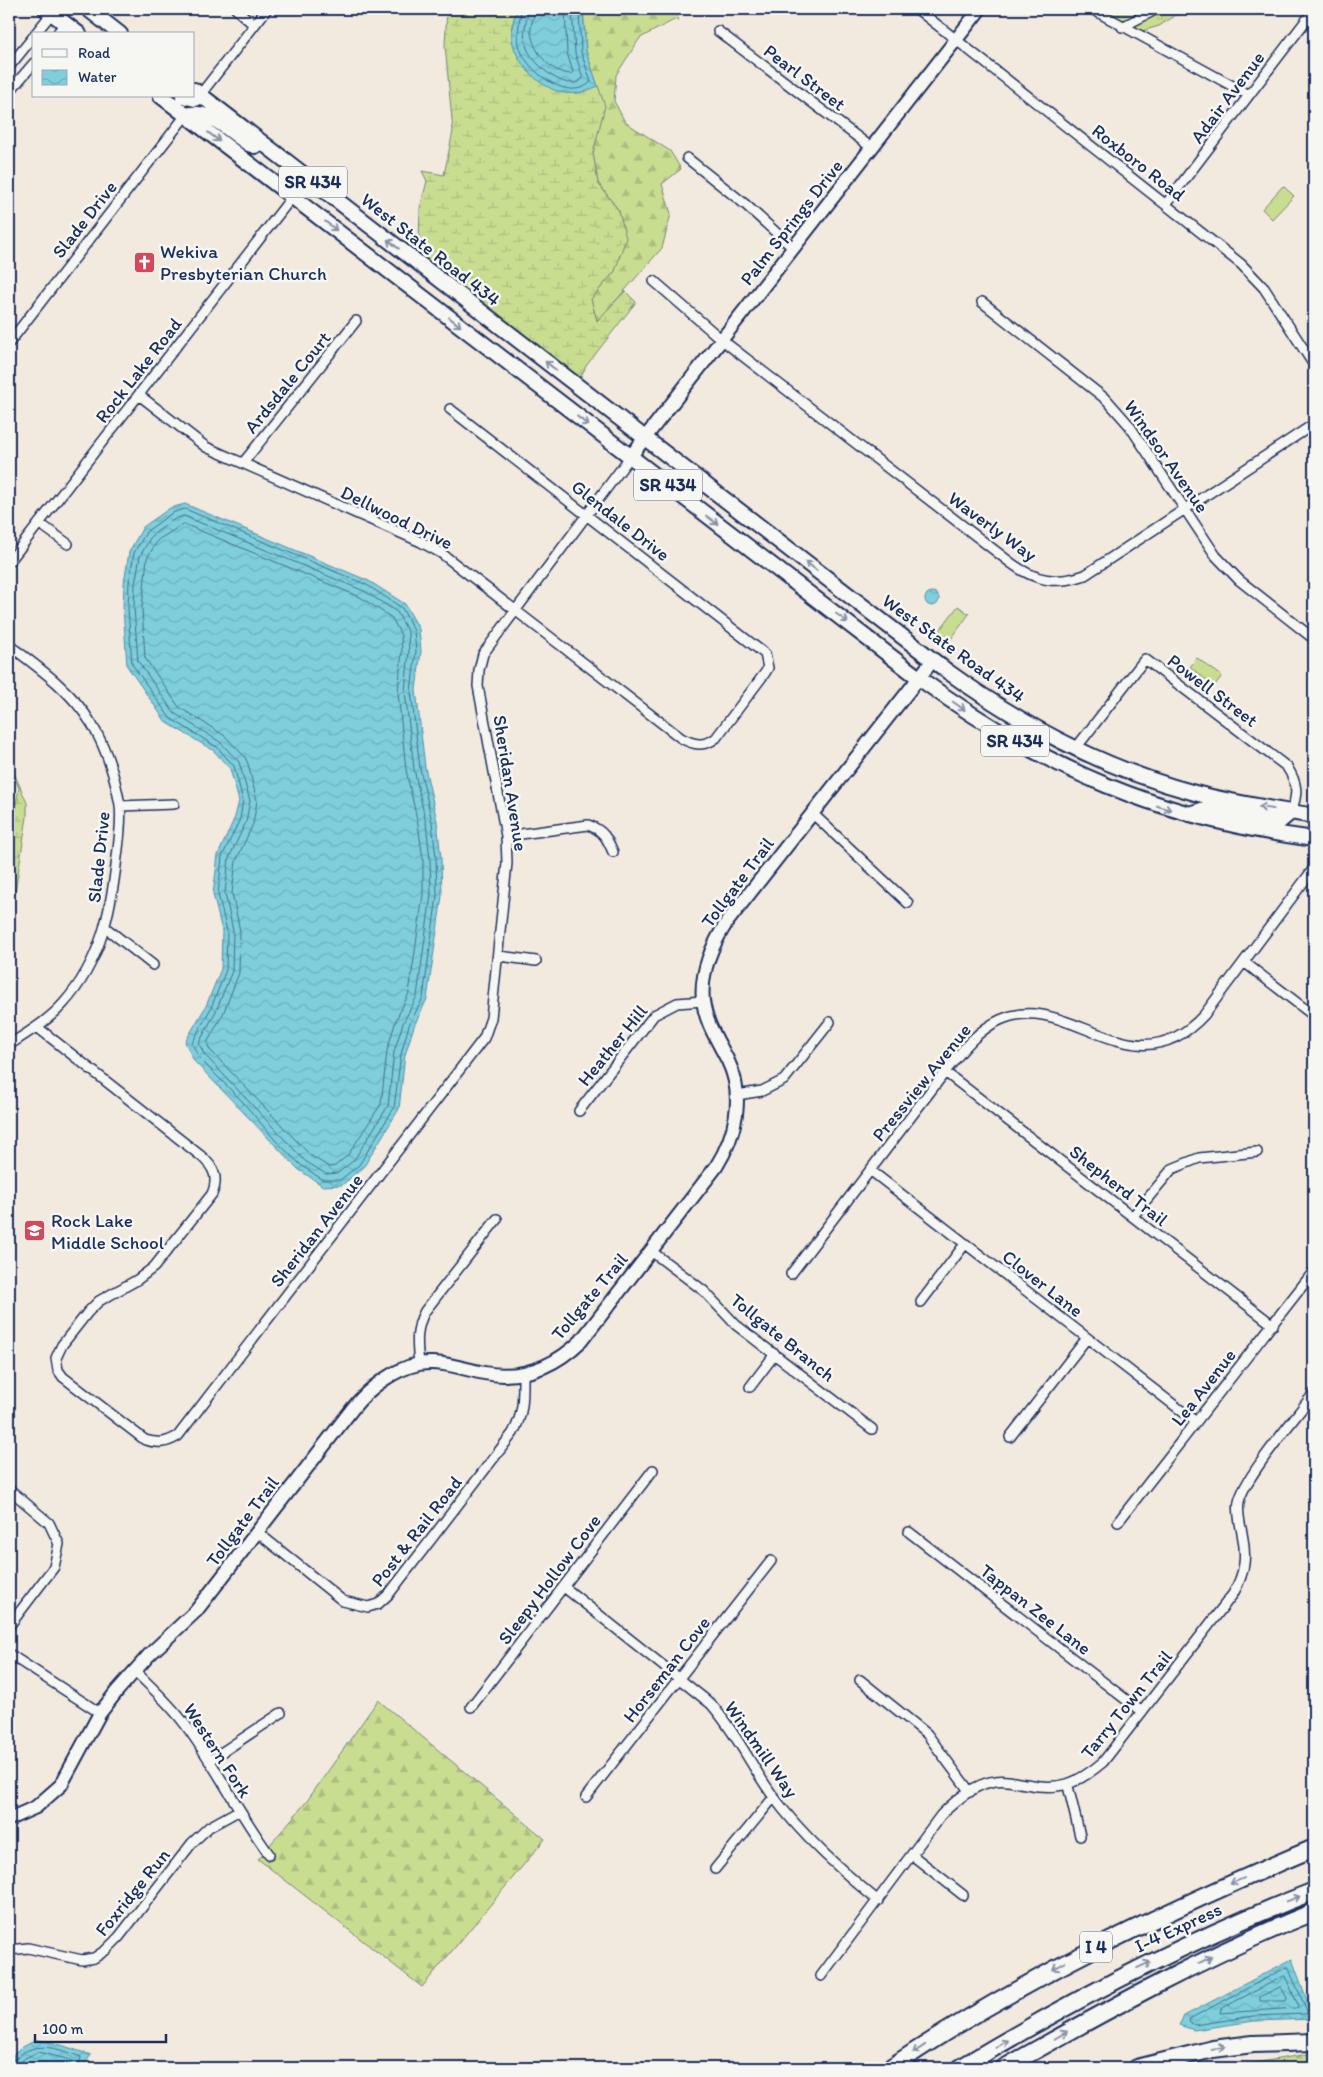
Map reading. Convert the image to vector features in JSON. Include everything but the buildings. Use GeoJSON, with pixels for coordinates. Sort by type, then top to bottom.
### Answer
{"type":"FeatureCollection","features":[{"type":"Feature","properties":{"kind":"highway","name":"I 4"},"geometry":{"type":"LineString","coordinates":[[890,2068],[959,2024],[1067,1961],[1174,1909],[1314,1848]]}},
{"type":"Feature","properties":{"kind":"highway"},"geometry":{"type":"LineString","coordinates":[[1269,1867],[1314,1857]]}},
{"type":"Feature","properties":{"kind":"highway","name":"I-4 Express"},"geometry":{"type":"LineString","coordinates":[[960,2068],[1122,1976],[1239,1920],[1314,1891]]}},
{"type":"Feature","properties":{"kind":"highway"},"geometry":{"type":"LineString","coordinates":[[1004,2068],[1109,2008],[1187,1968],[1314,1912]]}},
{"type":"Feature","properties":{"kind":"highway"},"geometry":{"type":"LineString","coordinates":[[1137,2068],[1213,2049],[1253,2044],[1314,2042]]}},
{"type":"Feature","properties":{"kind":"main road"},"geometry":{"type":"LineString","coordinates":[[88,9],[117,32]]}},
{"type":"Feature","properties":{"kind":"main road"},"geometry":{"type":"LineString","coordinates":[[49,11],[61,28],[73,32]]}},
{"type":"Feature","properties":{"kind":"main road"},"geometry":{"type":"LineString","coordinates":[[186,98],[195,99],[197,93]]}},
{"type":"Feature","properties":{"kind":"main road","name":"West State Road 434"},"geometry":{"type":"LineString","coordinates":[[197,93],[933,660],[1007,711],[1107,763],[1193,792],[1249,806],[1314,816]]}},
{"type":"Feature","properties":{"kind":"main road","name":"SR 434"},"geometry":{"type":"LineString","coordinates":[[164,98],[630,457],[920,678],[990,728],[1049,760],[1118,792],[1186,814],[1254,831],[1314,840]]}},
{"type":"Feature","properties":{"kind":"main road"},"geometry":{"type":"LineString","coordinates":[[186,115],[195,112],[206,115],[249,144],[270,150]]}},
{"type":"Feature","properties":{"kind":"main road"},"geometry":{"type":"LineString","coordinates":[[1186,814],[1205,809],[1270,822],[1279,822],[1291,812]]}},
{"type":"Feature","properties":{"kind":"street"},"geometry":{"type":"LineString","coordinates":[[236,9],[254,25]]}},
{"type":"Feature","properties":{"kind":"street"},"geometry":{"type":"LineString","coordinates":[[197,93],[267,9]]}},
{"type":"Feature","properties":{"kind":"street","name":"Roxboro Road"},"geometry":{"type":"LineString","coordinates":[[917,9],[1166,204],[1254,276],[1264,288],[1314,365]]}},
{"type":"Feature","properties":{"kind":"street","name":"Palm Springs Drive"},"geometry":{"type":"LineString","coordinates":[[630,457],[980,9]]}},
{"type":"Feature","properties":{"kind":"street"},"geometry":{"type":"LineString","coordinates":[[1092,9],[1249,95]]}},
{"type":"Feature","properties":{"kind":"street"},"geometry":{"type":"LineString","coordinates":[[1122,26],[1157,9]]}},
{"type":"Feature","properties":{"kind":"street","name":"Adair Avenue"},"geometry":{"type":"LineString","coordinates":[[1166,204],[1314,10]]}},
{"type":"Feature","properties":{"kind":"street"},"geometry":{"type":"LineString","coordinates":[[36,32],[49,11]]}},
{"type":"Feature","properties":{"kind":"street","name":"Pearl Street"},"geometry":{"type":"LineString","coordinates":[[718,31],[872,148]]}},
{"type":"Feature","properties":{"kind":"street"},"geometry":{"type":"LineString","coordinates":[[9,67],[32,38]]}},
{"type":"Feature","properties":{"kind":"street"},"geometry":{"type":"LineString","coordinates":[[9,92],[32,65]]}},
{"type":"Feature","properties":{"kind":"street","name":"Slade Drive"},"geometry":{"type":"LineString","coordinates":[[9,343],[186,115]]}},
{"type":"Feature","properties":{"kind":"street"},"geometry":{"type":"LineString","coordinates":[[687,158],[746,205],[794,249]]}},
{"type":"Feature","properties":{"kind":"street","name":"Rock Lake Road"},"geometry":{"type":"LineString","coordinates":[[9,562],[292,197]]}},
{"type":"Feature","properties":{"kind":"street"},"geometry":{"type":"LineString","coordinates":[[654,281],[722,340]]}},
{"type":"Feature","properties":{"kind":"street","name":"Windsor Avenue"},"geometry":{"type":"LineString","coordinates":[[982,302],[1106,400],[1129,425],[1216,556],[1239,580],[1314,639]]}},
{"type":"Feature","properties":{"kind":"street","name":"Ardsdale Court"},"geometry":{"type":"LineString","coordinates":[[243,463],[356,321]]}},
{"type":"Feature","properties":{"kind":"street","name":"Waverly Way"},"geometry":{"type":"LineString","coordinates":[[722,340],[1011,563],[1034,576],[1051,581],[1067,581],[1085,575],[1314,424]]}},
{"type":"Feature","properties":{"kind":"street","name":"Dellwood Drive"},"geometry":{"type":"LineString","coordinates":[[139,395],[206,447],[441,553],[681,738],[699,745]]}},
{"type":"Feature","properties":{"kind":"street","name":"Glendale Drive"},"geometry":{"type":"LineString","coordinates":[[450,410],[756,645],[768,660],[765,673],[716,738],[709,743],[699,745]]}},
{"type":"Feature","properties":{"kind":"street","name":"Sheridan Avenue"},"geometry":{"type":"LineString","coordinates":[[37,1027],[201,1156],[211,1165],[215,1175],[216,1185],[212,1194],[165,1256],[137,1280],[99,1301],[62,1346],[56,1358],[58,1370],[63,1377],[145,1440],[160,1444],[178,1436],[484,1038],[491,1018],[508,863],[506,836],[478,686],[478,670],[483,654],[630,457]]}},
{"type":"Feature","properties":{"kind":"street"},"geometry":{"type":"LineString","coordinates":[[40,522],[68,544]]}},
{"type":"Feature","properties":{"kind":"street","name":"Slade Drive"},"geometry":{"type":"LineString","coordinates":[[9,645],[59,685],[76,702],[91,723],[103,747],[114,778],[120,806],[117,853],[106,928],[93,960],[63,1005],[37,1027],[9,1045]]}},
{"type":"Feature","properties":{"kind":"street","name":"Powell Street"},"geometry":{"type":"LineString","coordinates":[[1076,748],[1145,659],[1287,767],[1296,779],[1298,794],[1291,812]]}},
{"type":"Feature","properties":{"kind":"street","name":"Tollgate Trail"},"geometry":{"type":"LineString","coordinates":[[9,1819],[36,1807],[61,1784],[100,1713],[134,1670],[196,1610],[361,1398],[383,1380],[419,1364],[435,1363],[502,1375],[522,1374],[551,1364],[575,1347],[724,1155],[735,1122],[737,1095],[729,1063],[714,1037],[703,1001],[703,986],[708,958],[720,933],[933,660]]}},
{"type":"Feature","properties":{"kind":"street"},"geometry":{"type":"LineString","coordinates":[[120,806],[174,804]]}},
{"type":"Feature","properties":{"kind":"street"},"geometry":{"type":"LineString","coordinates":[[812,813],[908,902]]}},
{"type":"Feature","properties":{"kind":"street"},"geometry":{"type":"LineString","coordinates":[[506,836],[588,824],[598,828],[606,836],[613,852]]}},
{"type":"Feature","properties":{"kind":"street","name":"Pressview Avenue"},"geometry":{"type":"LineString","coordinates":[[791,1274],[945,1072],[969,1042],[982,1030],[1000,1020],[1013,1016],[1030,1015],[1056,1019],[1111,1040],[1148,1044],[1167,1041],[1193,1027],[1314,868]]}},
{"type":"Feature","properties":{"kind":"street"},"geometry":{"type":"LineString","coordinates":[[106,928],[153,965]]}},
{"type":"Feature","properties":{"kind":"street"},"geometry":{"type":"LineString","coordinates":[[499,956],[536,961]]}},
{"type":"Feature","properties":{"kind":"street"},"geometry":{"type":"LineString","coordinates":[[1244,962],[1314,1016]]}},
{"type":"Feature","properties":{"kind":"street","name":"Heather Hill"},"geometry":{"type":"LineString","coordinates":[[579,1111],[654,1015],[677,1003],[703,1001]]}},
{"type":"Feature","properties":{"kind":"street"},"geometry":{"type":"LineString","coordinates":[[737,1095],[762,1091],[784,1080],[830,1022]]}},
{"type":"Feature","properties":{"kind":"street","name":"Shepherd Trail"},"geometry":{"type":"LineString","coordinates":[[945,1072],[1272,1325]]}},
{"type":"Feature","properties":{"kind":"street"},"geometry":{"type":"LineString","coordinates":[[1133,1216],[1172,1169],[1199,1158],[1257,1152]]}},
{"type":"Feature","properties":{"kind":"street","name":"Clover Lane"},"geometry":{"type":"LineString","coordinates":[[870,1170],[1196,1422]]}},
{"type":"Feature","properties":{"kind":"street"},"geometry":{"type":"LineString","coordinates":[[419,1364],[416,1338],[418,1323],[425,1311],[497,1219]]}},
{"type":"Feature","properties":{"kind":"street"},"geometry":{"type":"LineString","coordinates":[[921,1302],[965,1244]]}},
{"type":"Feature","properties":{"kind":"street","name":"Tollgate Branch"},"geometry":{"type":"LineString","coordinates":[[651,1251],[704,1291],[736,1325],[872,1429]]}},
{"type":"Feature","properties":{"kind":"street","name":"Lea Avenue"},"geometry":{"type":"LineString","coordinates":[[1118,1522],[1314,1271]]}},
{"type":"Feature","properties":{"kind":"street"},"geometry":{"type":"LineString","coordinates":[[1010,1438],[1087,1338]]}},
{"type":"Feature","properties":{"kind":"street"},"geometry":{"type":"LineString","coordinates":[[750,1387],[775,1354]]}},
{"type":"Feature","properties":{"kind":"street","name":"Post & Rail Road"},"geometry":{"type":"LineString","coordinates":[[256,1532],[343,1601],[368,1607],[378,1604],[389,1594],[513,1433],[524,1405],[522,1374]]}},
{"type":"Feature","properties":{"kind":"street","name":"Tarry Town Trail"},"geometry":{"type":"LineString","coordinates":[[1068,1786],[1103,1762],[1233,1594],[1242,1578],[1246,1550],[1239,1517],[1241,1493],[1314,1393]]}},
{"type":"Feature","properties":{"kind":"street","name":"Sleepy Hollow Cove"},"geometry":{"type":"LineString","coordinates":[[471,1707],[653,1470]]}},
{"type":"Feature","properties":{"kind":"street"},"geometry":{"type":"LineString","coordinates":[[9,1489],[49,1523],[58,1544],[54,1567],[9,1626]]}},
{"type":"Feature","properties":{"kind":"street","name":"Tappan Zee Lane"},"geometry":{"type":"LineString","coordinates":[[909,1532],[1142,1712]]}},
{"type":"Feature","properties":{"kind":"street","name":"Horseman Cove"},"geometry":{"type":"LineString","coordinates":[[586,1797],[771,1560]]}},
{"type":"Feature","properties":{"kind":"street","name":"Windmill Way"},"geometry":{"type":"LineString","coordinates":[[564,1587],[711,1704],[726,1721],[774,1797],[812,1842],[878,1901]]}},
{"type":"Feature","properties":{"kind":"street"},"geometry":{"type":"LineString","coordinates":[[9,1654],[100,1713]]}},
{"type":"Feature","properties":{"kind":"street","name":"Western Fork"},"geometry":{"type":"LineString","coordinates":[[134,1670],[164,1699],[184,1723],[238,1811],[269,1854]]}},
{"type":"Feature","properties":{"kind":"street"},"geometry":{"type":"LineString","coordinates":[[860,1680],[904,1713],[927,1734],[970,1792]]}},
{"type":"Feature","properties":{"kind":"street"},"geometry":{"type":"LineString","coordinates":[[209,1761],[282,1713]]}},
{"type":"Feature","properties":{"kind":"street"},"geometry":{"type":"LineString","coordinates":[[821,1976],[941,1815],[953,1803],[970,1792],[995,1780],[1049,1787],[1068,1786],[1080,1836]]}},
{"type":"Feature","properties":{"kind":"street"},"geometry":{"type":"LineString","coordinates":[[716,1869],[774,1797]]}},
{"type":"Feature","properties":{"kind":"street","name":"Foxridge Run"},"geometry":{"type":"LineString","coordinates":[[9,1950],[28,1948],[82,1960],[94,1958],[120,1938],[192,1843],[209,1827],[238,1811]]}},
{"type":"Feature","properties":{"kind":"street"},"geometry":{"type":"LineString","coordinates":[[912,1855],[962,1895]]}},
{"type":"Feature","properties":{"kind":"green space"},"geometry":{"type":"Polygon","coordinates":[[[447,9],[517,9],[511,29],[577,93],[598,86],[605,106],[593,153],[598,183],[619,211],[626,238],[615,271],[591,299],[597,321],[625,291],[636,302],[586,366],[579,381],[412,252],[419,244],[420,208],[427,181],[422,171],[444,175],[453,131],[445,45],[447,9]]]}},
{"type":"Feature","properties":{"kind":"green space"},"geometry":{"type":"Polygon","coordinates":[[[583,9],[676,9],[678,21],[674,20],[640,38],[616,75],[614,101],[625,122],[670,151],[681,169],[662,184],[671,214],[662,248],[597,322],[591,299],[615,271],[619,211],[598,183],[593,153],[604,106],[586,51],[583,9]]]}},
{"type":"Feature","properties":{"kind":"green space"},"geometry":{"type":"Polygon","coordinates":[[[1102,9],[1147,9],[1123,21],[1102,9]]]}},
{"type":"Feature","properties":{"kind":"green space"},"geometry":{"type":"Polygon","coordinates":[[[1167,9],[1186,9],[1159,26],[1142,31],[1133,26],[1167,9]]]}},
{"type":"Feature","properties":{"kind":"green space"},"geometry":{"type":"Polygon","coordinates":[[[1283,186],[1294,196],[1272,219],[1262,209],[1283,186]]]}},
{"type":"Feature","properties":{"kind":"green space"},"geometry":{"type":"Polygon","coordinates":[[[958,606],[969,614],[951,639],[939,631],[958,606]]]}},
{"type":"Feature","properties":{"kind":"green space"},"geometry":{"type":"Polygon","coordinates":[[[1197,658],[1222,676],[1214,686],[1190,667],[1197,658]]]}},
{"type":"Feature","properties":{"kind":"green space"},"geometry":{"type":"Polygon","coordinates":[[[9,766],[12,768],[27,803],[27,817],[13,905],[9,918],[9,841],[19,788],[9,766]]]}},
{"type":"Feature","properties":{"kind":"green space"},"geometry":{"type":"Polygon","coordinates":[[[378,1700],[545,1839],[422,1987],[258,1859],[263,1855],[268,1861],[275,1855],[269,1846],[307,1801],[378,1700]]]}},
{"type":"Feature","properties":{"kind":"green space"},"geometry":{"type":"Polygon","coordinates":[[[1314,2053],[1314,2068],[1225,2068],[1314,2053]]]}},
{"type":"Feature","properties":{"kind":"water"},"geometry":{"type":"Polygon","coordinates":[[[517,9],[583,9],[586,51],[598,86],[581,92],[564,93],[544,85],[535,78],[520,60],[512,39],[513,20],[517,9]]]}},
{"type":"Feature","properties":{"kind":"water"},"geometry":{"type":"Polygon","coordinates":[[[185,504],[369,581],[405,604],[419,629],[421,651],[416,690],[425,767],[437,821],[441,858],[442,896],[427,999],[414,1026],[405,1055],[399,1109],[363,1168],[342,1185],[323,1186],[298,1169],[194,1061],[185,1042],[206,1006],[221,969],[222,931],[213,894],[218,855],[235,817],[239,801],[230,769],[214,751],[166,722],[127,666],[123,608],[124,583],[129,552],[143,527],[170,508],[185,504]]]}},
{"type":"Feature","properties":{"kind":"water"},"geometry":{"type":"Polygon","coordinates":[[[929,592],[935,592],[939,599],[935,606],[929,606],[925,602],[925,596],[929,592]]]}},
{"type":"Feature","properties":{"kind":"water"},"geometry":{"type":"Polygon","coordinates":[[[1292,1959],[1314,2019],[1254,2021],[1194,2030],[1179,2025],[1184,2016],[1292,1959]]]}},
{"type":"Feature","properties":{"kind":"water"},"geometry":{"type":"Polygon","coordinates":[[[36,2040],[55,2043],[91,2055],[82,2068],[9,2068],[14,2054],[36,2040]]]}},
{"type":"Feature","properties":{"kind":"place","name":"Wekiva Presbyterian Church"},"geometry":{"type":"Point","coordinates":[144,262]}},
{"type":"Feature","properties":{"kind":"place","name":"Rock Lake Middle School"},"geometry":{"type":"Point","coordinates":[35,1231]}}]}
